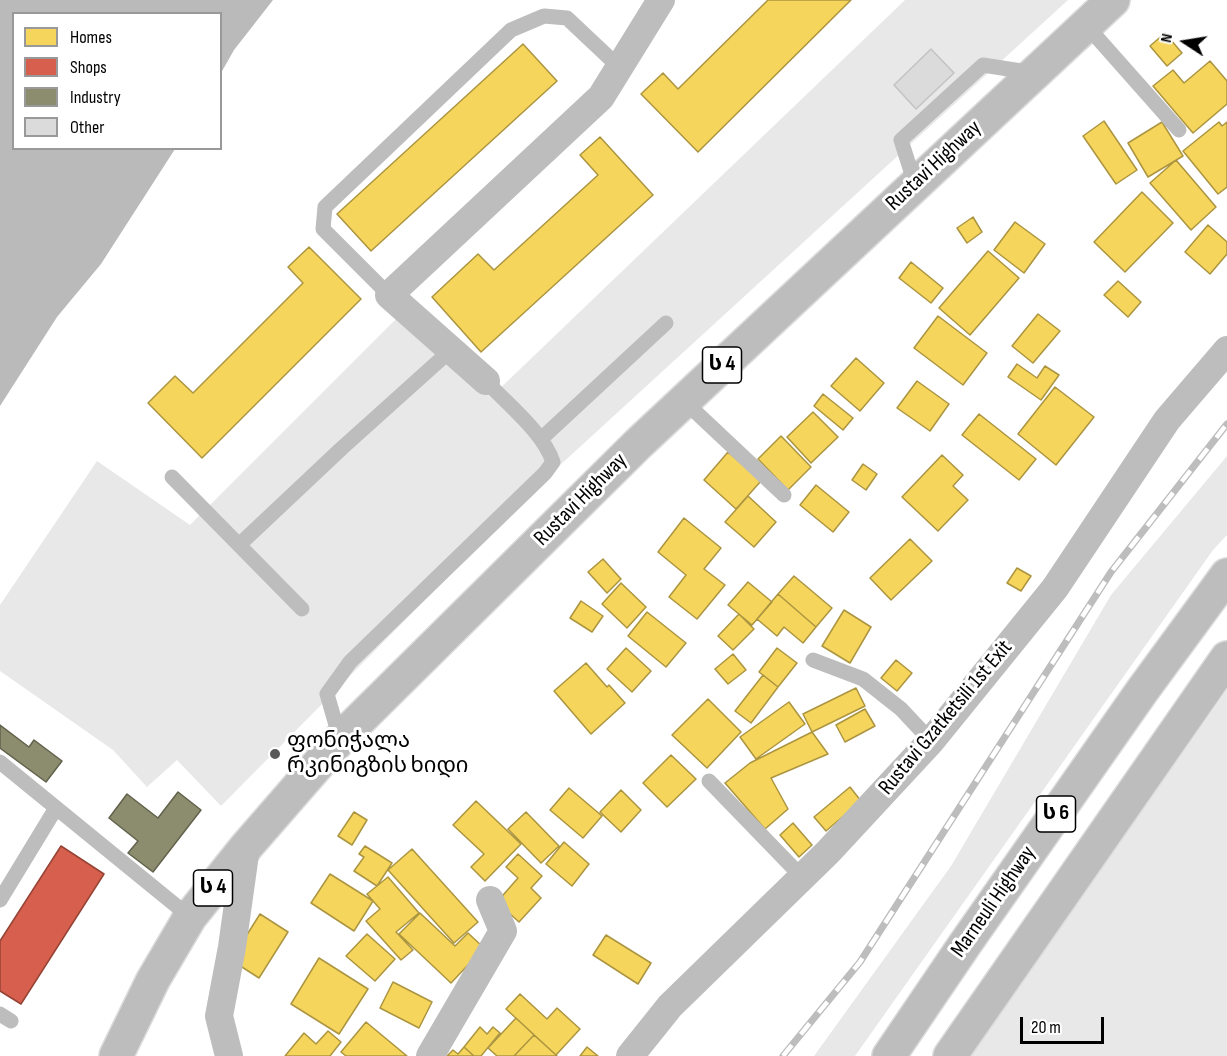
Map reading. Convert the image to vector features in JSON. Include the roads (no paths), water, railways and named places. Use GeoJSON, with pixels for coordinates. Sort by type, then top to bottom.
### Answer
{"type":"FeatureCollection","features":[{"type":"Feature","properties":{"kind":"highway","name":"Rustavi Highway"},"geometry":{"type":"LineString","coordinates":[[116,1056],[153,980],[190,917],[246,847],[340,739],[684,401],[1113,0]]}},
{"type":"Feature","properties":{"kind":"highway","name":"Marneuli Highway"},"geometry":{"type":"LineString","coordinates":[[889,1056],[1142,691],[1227,575]]}},
{"type":"Feature","properties":{"kind":"highway","name":"ს 6"},"geometry":{"type":"LineString","coordinates":[[950,1056],[1227,658]]}},
{"type":"Feature","properties":{"kind":"street"},"geometry":{"type":"LineString","coordinates":[[486,381],[389,295],[601,97],[658,1]]}},
{"type":"Feature","properties":{"kind":"street","name":"Rustavi Gzatketsili 1st Exit"},"geometry":{"type":"LineString","coordinates":[[630,1056],[670,1006],[828,852],[931,741],[1055,588],[1167,420],[1227,350]]}},
{"type":"Feature","properties":{"kind":"street"},"geometry":{"type":"LineString","coordinates":[[229,1056],[219,1016],[232,947],[246,847]]}},
{"type":"Feature","properties":{"kind":"street"},"geometry":{"type":"LineString","coordinates":[[429,1056],[502,931],[490,900]]}},
{"type":"Feature","properties":{"kind":"lane"},"geometry":{"type":"LineString","coordinates":[[389,295],[323,229],[325,207],[511,30],[544,16],[567,18],[619,67]]}},
{"type":"Feature","properties":{"kind":"lane"},"geometry":{"type":"LineString","coordinates":[[1086,25],[1179,130]]}},
{"type":"Feature","properties":{"kind":"lane"},"geometry":{"type":"LineString","coordinates":[[541,439],[666,323]]}},
{"type":"Feature","properties":{"kind":"lane"},"geometry":{"type":"LineString","coordinates":[[239,546],[342,448],[451,350]]}},
{"type":"Feature","properties":{"kind":"lane"},"geometry":{"type":"LineString","coordinates":[[340,739],[327,694],[350,662],[545,473],[553,462],[549,450],[541,439],[486,381]]}},
{"type":"Feature","properties":{"kind":"lane"},"geometry":{"type":"LineString","coordinates":[[684,401],[784,495]]}},
{"type":"Feature","properties":{"kind":"lane"},"geometry":{"type":"LineString","coordinates":[[172,477],[302,609]]}},
{"type":"Feature","properties":{"kind":"lane"},"geometry":{"type":"LineString","coordinates":[[813,660],[863,679],[901,709],[931,741]]}},
{"type":"Feature","properties":{"kind":"lane"},"geometry":{"type":"LineString","coordinates":[[0,762],[190,917]]}},
{"type":"Feature","properties":{"kind":"lane"},"geometry":{"type":"LineString","coordinates":[[710,782],[802,877]]}},
{"type":"Feature","properties":{"kind":"lane"},"geometry":{"type":"LineString","coordinates":[[0,900],[56,808]]}},
{"type":"Feature","properties":{"kind":"railway"},"geometry":{"type":"LineString","coordinates":[[783,1056],[860,962],[1111,572],[1227,424]]}},
{"type":"Feature","properties":{"kind":"place","name":"ფონიჭალა რკინიგზის ხიდი"},"geometry":{"type":"Point","coordinates":[275,754]}}]}
